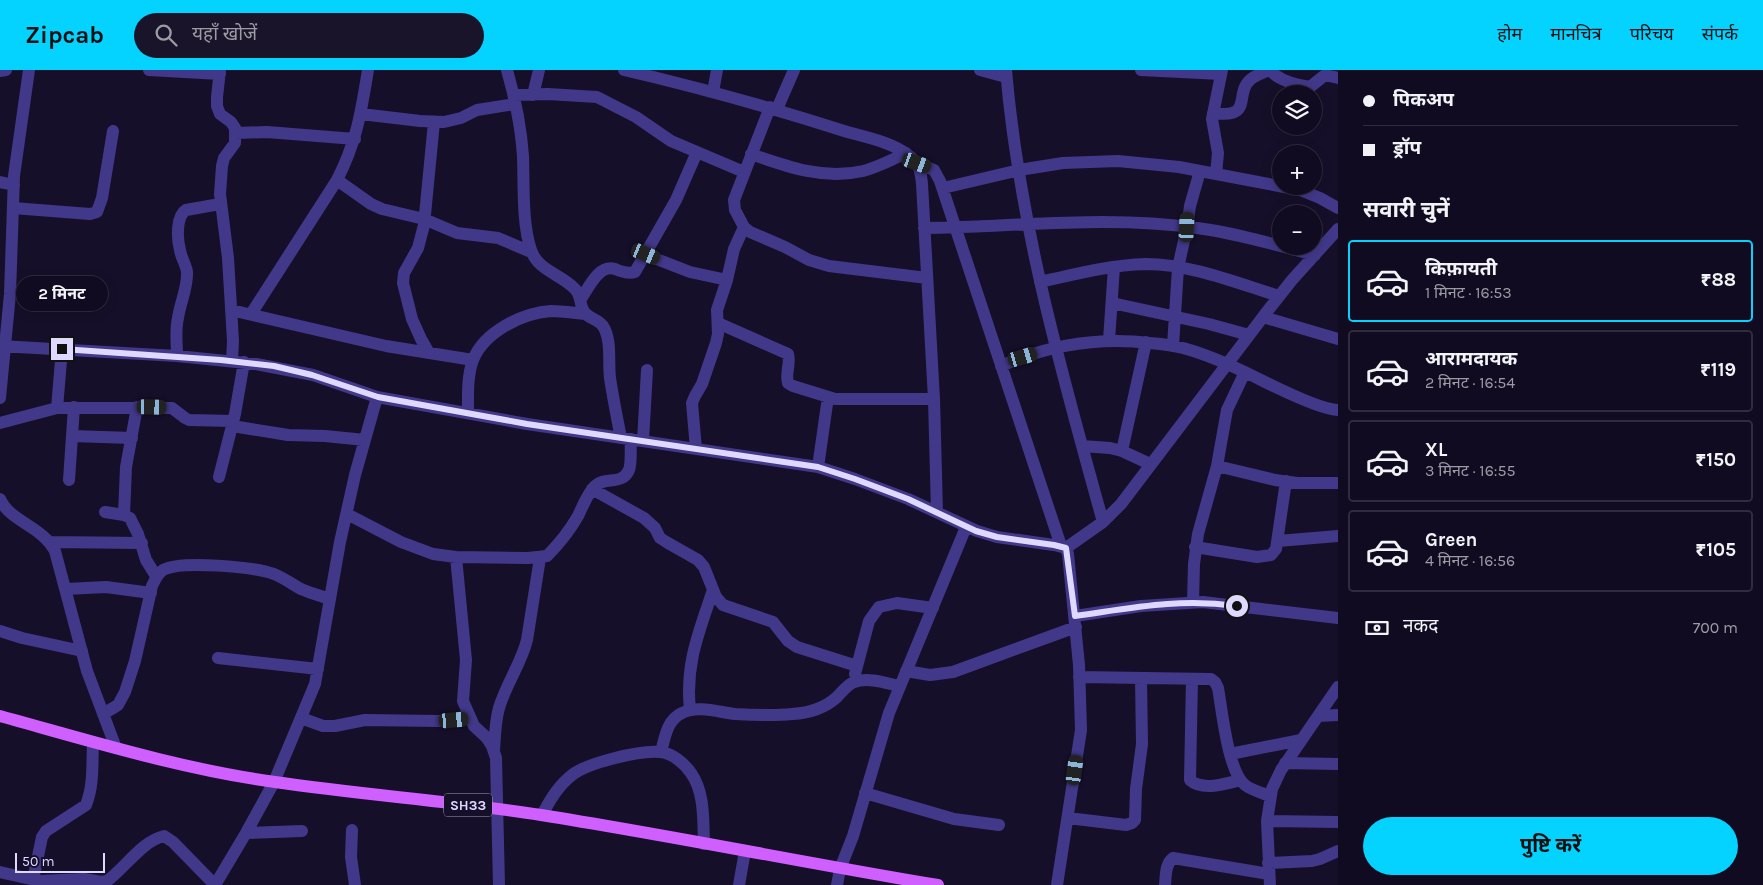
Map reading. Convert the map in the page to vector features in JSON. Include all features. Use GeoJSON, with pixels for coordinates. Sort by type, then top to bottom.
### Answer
{"type":"FeatureCollection","features":[{"type":"Feature","properties":{"kind":"main road","name":"SH33"},"geometry":{"type":"LineString","coordinates":[[0,716],[194,768],[274,782],[542,815],[660,834],[745,852],[938,885]]}},
{"type":"Feature","properties":{"kind":"street"},"geometry":{"type":"LineString","coordinates":[[0,71],[6,70]]}},
{"type":"Feature","properties":{"kind":"street"},"geometry":{"type":"LineString","coordinates":[[0,398],[6,251],[13,208],[14,185],[29,70]]}},
{"type":"Feature","properties":{"kind":"street"},"geometry":{"type":"LineString","coordinates":[[148,70],[220,72],[217,106],[220,114],[231,122],[236,133],[235,143],[224,158],[222,166],[220,204],[227,250],[233,341],[238,362],[232,424],[219,478]]}},
{"type":"Feature","properties":{"kind":"street"},"geometry":{"type":"LineString","coordinates":[[251,314],[337,180],[351,152],[361,114],[368,70]]}},
{"type":"Feature","properties":{"kind":"street"},"geometry":{"type":"LineString","coordinates":[[507,70],[515,100],[522,141],[526,232],[531,252],[541,266],[574,288],[581,299],[585,314]]}},
{"type":"Feature","properties":{"kind":"street"},"geometry":{"type":"LineString","coordinates":[[532,95],[539,70]]}},
{"type":"Feature","properties":{"kind":"street"},"geometry":{"type":"LineString","coordinates":[[624,70],[774,108],[876,140],[906,153],[917,163],[934,170],[956,227],[1001,366],[1064,547],[1075,622],[1081,730],[1057,885]]}},
{"type":"Feature","properties":{"kind":"street"},"geometry":{"type":"LineString","coordinates":[[713,92],[717,70]]}},
{"type":"Feature","properties":{"kind":"street"},"geometry":{"type":"LineString","coordinates":[[794,70],[751,154],[734,200],[734,206],[744,227],[750,232],[818,264],[927,278]]}},
{"type":"Feature","properties":{"kind":"street"},"geometry":{"type":"LineString","coordinates":[[980,70],[1006,73],[1011,123],[1028,224],[1054,347],[1103,522]]}},
{"type":"Feature","properties":{"kind":"street"},"geometry":{"type":"LineString","coordinates":[[1141,70],[1222,72],[1212,119],[1218,153],[1216,174]]}},
{"type":"Feature","properties":{"kind":"street"},"geometry":{"type":"LineString","coordinates":[[1213,113],[1228,115],[1236,112],[1250,80],[1269,70],[1273,74],[1302,86],[1310,87],[1325,75],[1338,78]]}},
{"type":"Feature","properties":{"kind":"street"},"geometry":{"type":"LineString","coordinates":[[361,114],[434,122],[451,121],[477,110],[532,95],[597,97],[636,117],[671,141],[744,172]]}},
{"type":"Feature","properties":{"kind":"street"},"geometry":{"type":"LineString","coordinates":[[429,353],[421,340],[412,318],[403,283],[404,273],[418,248],[424,219],[434,122]]}},
{"type":"Feature","properties":{"kind":"street"},"geometry":{"type":"LineString","coordinates":[[13,208],[90,214],[97,212],[102,198],[113,131]]}},
{"type":"Feature","properties":{"kind":"street"},"geometry":{"type":"LineString","coordinates":[[236,133],[267,132],[355,139]]}},
{"type":"Feature","properties":{"kind":"street"},"geometry":{"type":"LineString","coordinates":[[581,299],[596,277],[605,268],[630,273],[635,272],[676,200],[698,152]]}},
{"type":"Feature","properties":{"kind":"street"},"geometry":{"type":"LineString","coordinates":[[751,154],[796,170],[831,174],[864,171],[906,153]]}},
{"type":"Feature","properties":{"kind":"street"},"geometry":{"type":"LineString","coordinates":[[942,188],[1019,170],[1063,163],[1109,161],[1160,164],[1300,190],[1338,208]]}},
{"type":"Feature","properties":{"kind":"street"},"geometry":{"type":"LineString","coordinates":[[917,163],[921,173],[934,400],[937,512]]}},
{"type":"Feature","properties":{"kind":"street"},"geometry":{"type":"LineString","coordinates":[[1173,346],[1178,268],[1190,206],[1200,171]]}},
{"type":"Feature","properties":{"kind":"street"},"geometry":{"type":"LineString","coordinates":[[337,180],[371,204],[424,219],[457,234],[488,236],[531,252]]}},
{"type":"Feature","properties":{"kind":"street"},"geometry":{"type":"LineString","coordinates":[[0,182],[14,185]]}},
{"type":"Feature","properties":{"kind":"street"},"geometry":{"type":"LineString","coordinates":[[177,356],[178,317],[187,278],[186,265],[180,251],[178,237],[180,217],[186,210],[220,204]]}},
{"type":"Feature","properties":{"kind":"street"},"geometry":{"type":"LineString","coordinates":[[924,228],[1113,222],[1187,227],[1237,235],[1272,244]]}},
{"type":"Feature","properties":{"kind":"street"},"geometry":{"type":"LineString","coordinates":[[696,449],[692,403],[705,377],[718,334],[717,310],[727,280],[734,249],[744,227]]}},
{"type":"Feature","properties":{"kind":"street"},"geometry":{"type":"LineString","coordinates":[[1322,247],[1338,229]]}},
{"type":"Feature","properties":{"kind":"street"},"geometry":{"type":"LineString","coordinates":[[646,254],[690,272],[727,280]]}},
{"type":"Feature","properties":{"kind":"street"},"geometry":{"type":"LineString","coordinates":[[2,346],[177,356],[238,362],[312,375],[378,397],[468,413],[818,467],[878,487],[937,512],[966,527],[997,537],[1064,547],[1103,522],[1121,504],[1263,316],[1315,255]]}},
{"type":"Feature","properties":{"kind":"street"},"geometry":{"type":"LineString","coordinates":[[1040,282],[1114,267],[1146,264],[1178,268],[1223,278],[1279,296]]}},
{"type":"Feature","properties":{"kind":"street"},"geometry":{"type":"LineString","coordinates":[[1109,340],[1114,267]]}},
{"type":"Feature","properties":{"kind":"street"},"geometry":{"type":"LineString","coordinates":[[1112,304],[1209,324],[1249,335]]}},
{"type":"Feature","properties":{"kind":"street"},"geometry":{"type":"LineString","coordinates":[[231,310],[386,346],[473,360]]}},
{"type":"Feature","properties":{"kind":"street"},"geometry":{"type":"LineString","coordinates":[[468,413],[473,360],[483,343],[499,329],[511,323],[552,311],[585,314],[602,324],[605,329],[610,380],[632,439]]}},
{"type":"Feature","properties":{"kind":"street"},"geometry":{"type":"LineString","coordinates":[[1263,316],[1338,339]]}},
{"type":"Feature","properties":{"kind":"street"},"geometry":{"type":"LineString","coordinates":[[718,323],[788,354],[786,377],[788,383],[828,397],[844,400],[934,400]]}},
{"type":"Feature","properties":{"kind":"street"},"geometry":{"type":"LineString","coordinates":[[1001,366],[1054,347],[1109,340],[1146,342],[1194,351],[1227,363],[1301,398],[1332,410],[1338,410]]}},
{"type":"Feature","properties":{"kind":"street"},"geometry":{"type":"LineString","coordinates":[[1122,451],[1146,342]]}},
{"type":"Feature","properties":{"kind":"street"},"geometry":{"type":"LineString","coordinates":[[57,408],[62,349]]}},
{"type":"Feature","properties":{"kind":"street"},"geometry":{"type":"LineString","coordinates":[[347,514],[418,549],[433,554],[540,558],[547,556],[577,518],[592,489],[603,481],[620,480],[629,469],[632,439],[647,370]]}},
{"type":"Feature","properties":{"kind":"street"},"geometry":{"type":"LineString","coordinates":[[1193,602],[1195,547],[1216,466],[1227,410],[1245,372]]}},
{"type":"Feature","properties":{"kind":"street"},"geometry":{"type":"LineString","coordinates":[[0,872],[40,881],[84,879],[107,881],[147,844],[164,836],[173,842],[215,885],[246,834],[274,782],[314,684],[347,514],[365,440],[378,397]]}},
{"type":"Feature","properties":{"kind":"street"},"geometry":{"type":"LineString","coordinates":[[818,467],[828,397]]}},
{"type":"Feature","properties":{"kind":"street"},"geometry":{"type":"LineString","coordinates":[[69,480],[74,407]]}},
{"type":"Feature","properties":{"kind":"street"},"geometry":{"type":"LineString","coordinates":[[124,515],[126,467],[137,407]]}},
{"type":"Feature","properties":{"kind":"street"},"geometry":{"type":"LineString","coordinates":[[0,423],[57,408],[172,408],[189,420],[232,424],[288,436],[325,436],[365,440]]}},
{"type":"Feature","properties":{"kind":"street"},"geometry":{"type":"LineString","coordinates":[[72,436],[132,438]]}},
{"type":"Feature","properties":{"kind":"street"},"geometry":{"type":"LineString","coordinates":[[1082,446],[1122,451],[1150,464]]}},
{"type":"Feature","properties":{"kind":"street"},"geometry":{"type":"LineString","coordinates":[[1216,466],[1260,477],[1286,481],[1338,483]]}},
{"type":"Feature","properties":{"kind":"street"},"geometry":{"type":"LineString","coordinates":[[1195,547],[1257,557],[1271,555],[1276,549],[1278,540],[1286,481]]}},
{"type":"Feature","properties":{"kind":"street"},"geometry":{"type":"LineString","coordinates":[[592,489],[644,518],[655,528],[660,538],[698,560],[704,566],[716,597],[723,605],[773,622],[788,641],[797,647],[857,666]]}},
{"type":"Feature","properties":{"kind":"street"},"geometry":{"type":"LineString","coordinates":[[0,499],[8,512],[40,532],[50,542],[55,551],[88,671],[116,748]]}},
{"type":"Feature","properties":{"kind":"street"},"geometry":{"type":"LineString","coordinates":[[105,512],[124,515],[130,518],[142,543],[146,560],[156,576]]}},
{"type":"Feature","properties":{"kind":"street"},"geometry":{"type":"LineString","coordinates":[[837,885],[840,869],[853,836],[889,712],[966,527]]}},
{"type":"Feature","properties":{"kind":"street"},"geometry":{"type":"LineString","coordinates":[[1278,540],[1338,536]]}},
{"type":"Feature","properties":{"kind":"street"},"geometry":{"type":"LineString","coordinates":[[50,542],[142,543]]}},
{"type":"Feature","properties":{"kind":"street"},"geometry":{"type":"LineString","coordinates":[[456,556],[466,660],[463,701],[474,726],[489,741],[494,752]]}},
{"type":"Feature","properties":{"kind":"street"},"geometry":{"type":"LineString","coordinates":[[498,885],[497,771],[494,752],[496,724],[498,709],[527,640],[540,558]]}},
{"type":"Feature","properties":{"kind":"street"},"geometry":{"type":"LineString","coordinates":[[103,714],[118,705],[125,692],[156,576],[162,571],[179,567],[198,566],[246,568],[274,575],[330,599]]}},
{"type":"Feature","properties":{"kind":"street"},"geometry":{"type":"LineString","coordinates":[[66,589],[106,587],[151,593]]}},
{"type":"Feature","properties":{"kind":"street"},"geometry":{"type":"LineString","coordinates":[[690,710],[688,692],[690,664],[713,590]]}},
{"type":"Feature","properties":{"kind":"street"},"geometry":{"type":"LineString","coordinates":[[854,682],[869,622],[879,607],[897,602],[933,608]]}},
{"type":"Feature","properties":{"kind":"street"},"geometry":{"type":"LineString","coordinates":[[906,671],[930,675],[953,672],[1075,622],[1140,606],[1193,602],[1338,618]]}},
{"type":"Feature","properties":{"kind":"street"},"geometry":{"type":"LineString","coordinates":[[0,631],[22,638],[82,651]]}},
{"type":"Feature","properties":{"kind":"street"},"geometry":{"type":"LineString","coordinates":[[218,658],[318,669]]}},
{"type":"Feature","properties":{"kind":"street"},"geometry":{"type":"LineString","coordinates":[[1079,677],[1211,679],[1218,688],[1230,754],[1240,780],[1245,785],[1270,796]]}},
{"type":"Feature","properties":{"kind":"street"},"geometry":{"type":"LineString","coordinates":[[1068,818],[1126,825],[1132,824],[1135,820],[1136,789],[1142,744],[1141,678]]}},
{"type":"Feature","properties":{"kind":"street"},"geometry":{"type":"LineString","coordinates":[[1192,679],[1190,780],[1194,784],[1212,785],[1240,780]]}},
{"type":"Feature","properties":{"kind":"street"},"geometry":{"type":"LineString","coordinates":[[661,752],[667,729],[673,720],[690,710],[760,715],[792,714],[808,712],[826,706],[854,682],[872,681],[900,686]]}},
{"type":"Feature","properties":{"kind":"street"},"geometry":{"type":"LineString","coordinates":[[1269,874],[1267,821],[1270,796],[1275,781],[1338,687]]}},
{"type":"Feature","properties":{"kind":"street"},"geometry":{"type":"LineString","coordinates":[[1318,716],[1338,715]]}},
{"type":"Feature","properties":{"kind":"street"},"geometry":{"type":"LineString","coordinates":[[301,718],[323,726],[335,726],[365,720],[439,721],[470,718]]}},
{"type":"Feature","properties":{"kind":"street"},"geometry":{"type":"LineString","coordinates":[[1230,754],[1301,740]]}},
{"type":"Feature","properties":{"kind":"street"},"geometry":{"type":"LineString","coordinates":[[32,880],[42,837],[46,831],[86,805],[92,778],[93,742]]}},
{"type":"Feature","properties":{"kind":"street"},"geometry":{"type":"LineString","coordinates":[[542,815],[553,795],[573,774],[602,762],[642,753],[661,752],[672,755],[692,773],[699,789],[703,809],[704,844]]}},
{"type":"Feature","properties":{"kind":"street"},"geometry":{"type":"LineString","coordinates":[[1286,763],[1338,764]]}},
{"type":"Feature","properties":{"kind":"street"},"geometry":{"type":"LineString","coordinates":[[865,793],[954,819],[999,825]]}},
{"type":"Feature","properties":{"kind":"street"},"geometry":{"type":"LineString","coordinates":[[1267,821],[1338,822]]}},
{"type":"Feature","properties":{"kind":"street"},"geometry":{"type":"LineString","coordinates":[[352,830],[351,857],[356,885]]}},
{"type":"Feature","properties":{"kind":"street"},"geometry":{"type":"LineString","coordinates":[[246,834],[302,831]]}},
{"type":"Feature","properties":{"kind":"street"},"geometry":{"type":"LineString","coordinates":[[1165,885],[1167,866],[1173,858],[1269,874],[1320,859],[1338,851]]}},
{"type":"Feature","properties":{"kind":"street"},"geometry":{"type":"LineString","coordinates":[[739,885],[745,852]]}},
{"type":"Feature","properties":{"kind":"route"},"geometry":{"type":"LineString","coordinates":[[62,349],[221,360],[274,366],[312,375],[378,397],[527,424],[818,467],[908,499],[976,531],[997,537],[1066,548],[1075,616],[1130,607],[1174,603],[1203,602],[1237,606]]}}]}
